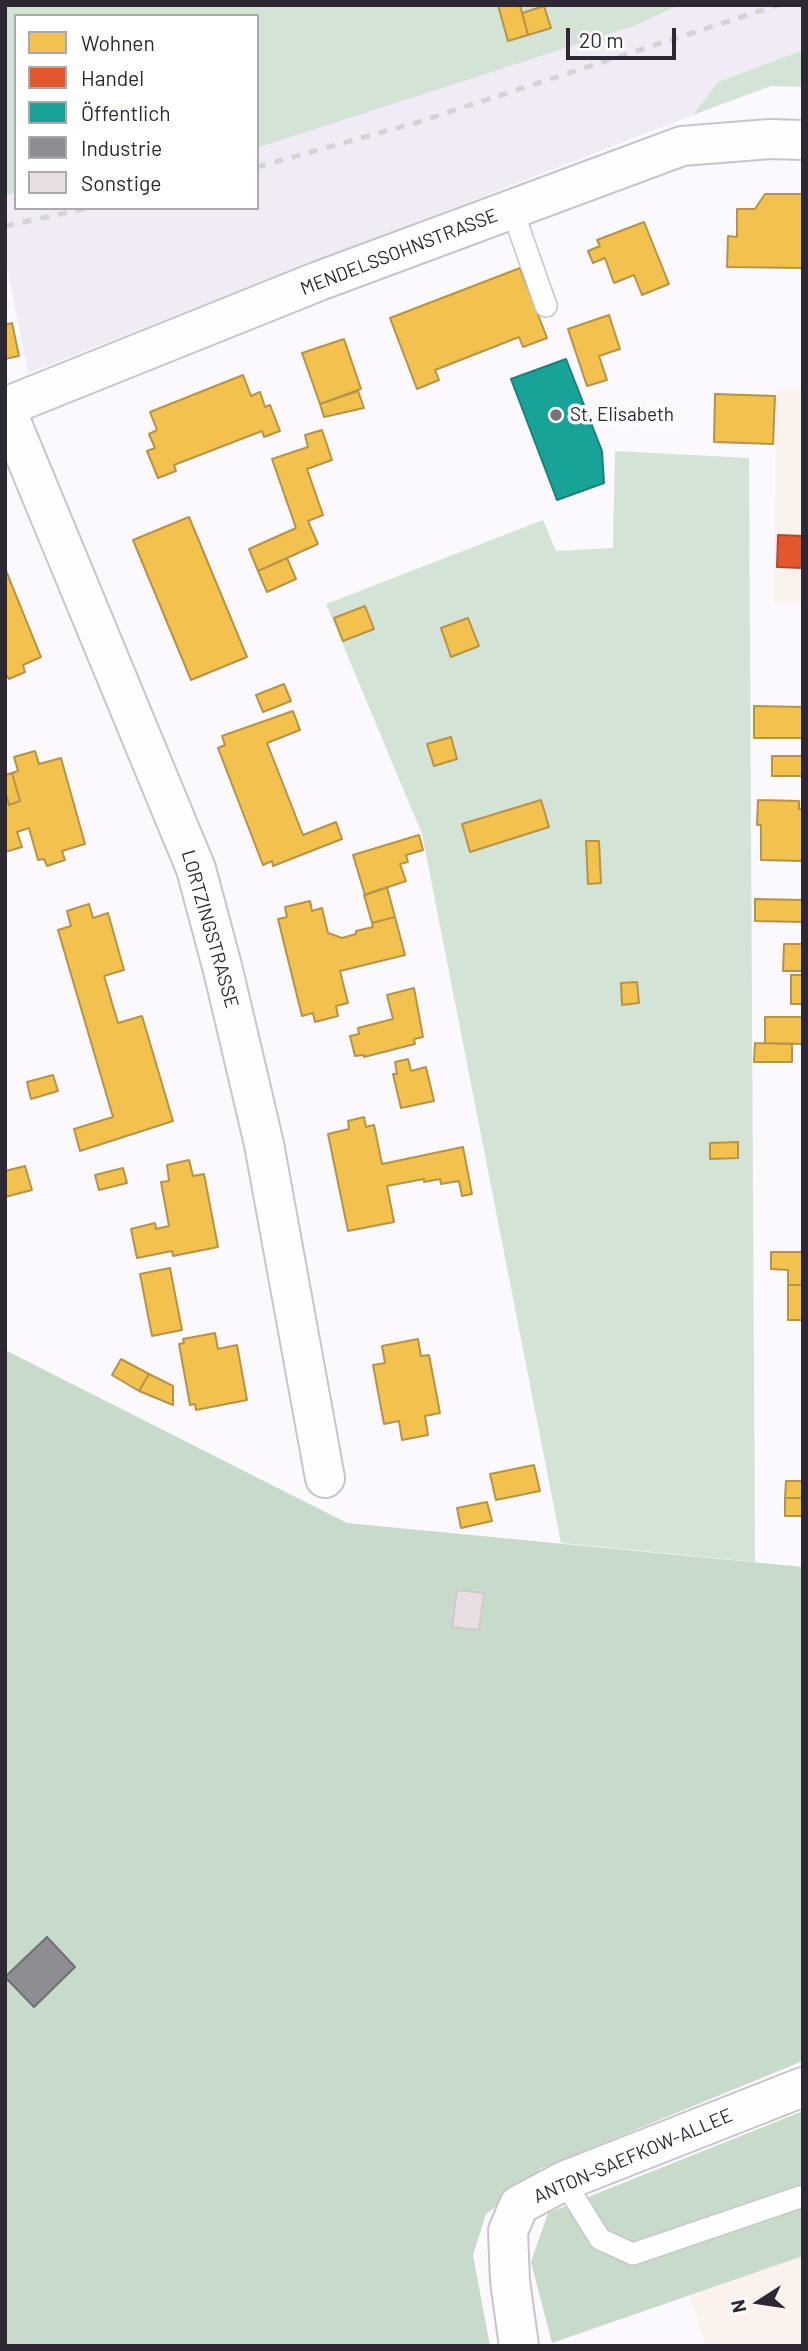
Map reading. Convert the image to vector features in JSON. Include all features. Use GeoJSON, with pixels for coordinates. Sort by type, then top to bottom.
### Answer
{"type":"FeatureCollection","features":[{"type":"Feature","properties":{"kind":"street","name":"MENDELSSOHNSTRASSE"},"geometry":{"type":"LineString","coordinates":[[5,407],[306,286],[682,146],[770,139],[803,140]]}},
{"type":"Feature","properties":{"kind":"street","name":"LORTZINGSTRASSE"},"geometry":{"type":"LineString","coordinates":[[5,407],[196,869],[264,1144],[325,1478]]}},
{"type":"Feature","properties":{"kind":"street","name":"ANTON-SAEFKOW-ALLEE"},"geometry":{"type":"LineString","coordinates":[[519,2346],[510,2281],[508,2231],[519,2205],[564,2181],[803,2087]]}},
{"type":"Feature","properties":{"kind":"lane"},"geometry":{"type":"LineString","coordinates":[[512,209],[546,306]]}},
{"type":"Feature","properties":{"kind":"lane"},"geometry":{"type":"LineString","coordinates":[[564,2181],[600,2239],[633,2254],[803,2196]]}},
{"type":"Feature","properties":{"kind":"shaded area"},"geometry":{"type":"Polygon","coordinates":[[[679,5],[803,5],[803,50],[718,82],[693,115],[28,373],[5,257],[5,195],[14,193],[14,210],[259,210],[259,147],[634,26],[679,5]]]}},
{"type":"Feature","properties":{"kind":"shaded area"},"geometry":{"type":"Polygon","coordinates":[[[776,389],[803,389],[803,603],[774,602],[776,389]]]}},
{"type":"Feature","properties":{"kind":"shaded area"},"geometry":{"type":"Polygon","coordinates":[[[803,2256],[803,2346],[706,2346],[690,2295],[803,2256]]]}},
{"type":"Feature","properties":{"kind":"green space"},"geometry":{"type":"Polygon","coordinates":[[[5,5],[679,5],[634,26],[259,147],[259,14],[14,14],[14,193],[5,195],[5,5]]]}},
{"type":"Feature","properties":{"kind":"green space"},"geometry":{"type":"Polygon","coordinates":[[[803,50],[803,87],[771,86],[693,115],[718,82],[803,50]]]}},
{"type":"Feature","properties":{"kind":"green space"},"geometry":{"type":"Polygon","coordinates":[[[615,451],[749,458],[755,1562],[561,1543],[422,834],[326,604],[543,520],[556,551],[613,548],[615,451]]]}},
{"type":"Feature","properties":{"kind":"green space"},"geometry":{"type":"Polygon","coordinates":[[[5,1350],[347,1523],[803,1567],[803,2061],[540,2169],[515,2193],[486,2214],[473,2255],[490,2346],[5,2346],[5,1350]]]}},
{"type":"Feature","properties":{"kind":"green space"},"geometry":{"type":"Polygon","coordinates":[[[803,2111],[803,2256],[552,2343],[531,2262],[548,2213],[803,2111]]]}},
{"type":"Feature","properties":{"kind":"building: Wohnen"},"geometry":{"type":"Polygon","coordinates":[[[498,5],[520,5],[528,35],[508,41],[498,5]]]}},
{"type":"Feature","properties":{"kind":"building: Wohnen"},"geometry":{"type":"Polygon","coordinates":[[[544,6],[551,28],[528,35],[522,13],[544,6]]]}},
{"type":"Feature","properties":{"kind":"building: Wohnen"},"geometry":{"type":"Polygon","coordinates":[[[765,194],[803,194],[803,268],[727,267],[728,236],[737,237],[737,209],[755,209],[765,194]]]}},
{"type":"Feature","properties":{"kind":"building: Wohnen"},"geometry":{"type":"Polygon","coordinates":[[[644,222],[669,284],[642,295],[634,275],[614,283],[605,258],[593,263],[588,251],[600,246],[597,240],[644,222]]]}},
{"type":"Feature","properties":{"kind":"building: Wohnen"},"geometry":{"type":"Polygon","coordinates":[[[520,268],[547,338],[523,347],[519,337],[435,370],[439,380],[417,389],[390,318],[520,268]]]}},
{"type":"Feature","properties":{"kind":"building: Wohnen"},"geometry":{"type":"Polygon","coordinates":[[[609,315],[620,349],[599,356],[607,380],[587,386],[568,329],[609,315]]]}},
{"type":"Feature","properties":{"kind":"building: Wohnen"},"geometry":{"type":"Polygon","coordinates":[[[12,323],[19,356],[5,359],[5,325],[12,323]]]}},
{"type":"Feature","properties":{"kind":"building: Wohnen"},"geometry":{"type":"Polygon","coordinates":[[[344,339],[361,389],[320,404],[302,353],[344,339]]]}},
{"type":"Feature","properties":{"kind":"building: Wohnen"},"geometry":{"type":"Polygon","coordinates":[[[243,375],[251,396],[260,392],[265,407],[270,405],[280,431],[264,437],[262,431],[174,465],[176,471],[158,478],[147,451],[155,448],[149,434],[157,430],[150,412],[243,375]]]}},
{"type":"Feature","properties":{"kind":"building: Wohnen"},"geometry":{"type":"Polygon","coordinates":[[[358,391],[364,408],[324,417],[320,404],[358,391]]]}},
{"type":"Feature","properties":{"kind":"building: Wohnen"},"geometry":{"type":"Polygon","coordinates":[[[715,394],[775,396],[773,444],[714,442],[715,394]]]}},
{"type":"Feature","properties":{"kind":"building: Wohnen"},"geometry":{"type":"Polygon","coordinates":[[[322,430],[332,460],[307,469],[323,515],[308,521],[318,544],[258,571],[249,549],[296,528],[272,459],[308,447],[305,435],[322,430]]]}},
{"type":"Feature","properties":{"kind":"building: Wohnen"},"geometry":{"type":"Polygon","coordinates":[[[189,517],[247,657],[191,680],[133,540],[189,517]]]}},
{"type":"Feature","properties":{"kind":"building: Wohnen"},"geometry":{"type":"Polygon","coordinates":[[[287,558],[296,579],[267,592],[258,571],[287,558]]]}},
{"type":"Feature","properties":{"kind":"building: Wohnen"},"geometry":{"type":"Polygon","coordinates":[[[5,568],[41,657],[23,665],[25,672],[9,679],[5,673],[5,568]]]}},
{"type":"Feature","properties":{"kind":"building: Wohnen"},"geometry":{"type":"Polygon","coordinates":[[[365,606],[374,629],[343,641],[334,618],[365,606]]]}},
{"type":"Feature","properties":{"kind":"building: Wohnen"},"geometry":{"type":"Polygon","coordinates":[[[468,618],[479,646],[451,657],[441,628],[468,618]]]}},
{"type":"Feature","properties":{"kind":"building: Wohnen"},"geometry":{"type":"Polygon","coordinates":[[[284,684],[291,701],[263,712],[256,695],[284,684]]]}},
{"type":"Feature","properties":{"kind":"building: Wohnen"},"geometry":{"type":"Polygon","coordinates":[[[754,706],[803,707],[803,738],[754,738],[754,706]]]}},
{"type":"Feature","properties":{"kind":"building: Wohnen"},"geometry":{"type":"Polygon","coordinates":[[[293,711],[300,730],[267,743],[303,835],[336,822],[342,839],[273,866],[272,861],[263,865],[218,748],[225,745],[222,736],[293,711]]]}},
{"type":"Feature","properties":{"kind":"building: Wohnen"},"geometry":{"type":"Polygon","coordinates":[[[451,737],[457,759],[434,766],[427,744],[451,737]]]}},
{"type":"Feature","properties":{"kind":"building: Wohnen"},"geometry":{"type":"Polygon","coordinates":[[[35,751],[39,764],[61,758],[85,844],[62,851],[65,860],[47,866],[44,859],[38,860],[29,828],[17,832],[22,847],[5,852],[5,791],[9,805],[20,801],[12,773],[18,771],[14,757],[35,751]]]}},
{"type":"Feature","properties":{"kind":"building: Wohnen"},"geometry":{"type":"Polygon","coordinates":[[[772,756],[803,756],[803,776],[772,776],[772,756]]]}},
{"type":"Feature","properties":{"kind":"building: Wohnen"},"geometry":{"type":"Polygon","coordinates":[[[12,773],[20,801],[9,805],[5,791],[5,775],[12,773]]]}},
{"type":"Feature","properties":{"kind":"building: Wohnen"},"geometry":{"type":"Polygon","coordinates":[[[541,800],[549,827],[470,852],[462,824],[541,800]]]}},
{"type":"Feature","properties":{"kind":"building: Wohnen"},"geometry":{"type":"Polygon","coordinates":[[[758,800],[799,801],[799,809],[803,809],[803,861],[761,860],[761,825],[757,825],[758,800]]]}},
{"type":"Feature","properties":{"kind":"building: Wohnen"},"geometry":{"type":"Polygon","coordinates":[[[419,835],[423,850],[406,855],[408,862],[400,864],[406,881],[365,895],[353,855],[419,835]]]}},
{"type":"Feature","properties":{"kind":"building: Wohnen"},"geometry":{"type":"Polygon","coordinates":[[[586,841],[599,841],[601,883],[588,884],[586,841]]]}},
{"type":"Feature","properties":{"kind":"building: Wohnen"},"geometry":{"type":"Polygon","coordinates":[[[387,887],[395,917],[372,923],[364,895],[387,887]]]}},
{"type":"Feature","properties":{"kind":"building: Wohnen"},"geometry":{"type":"Polygon","coordinates":[[[755,899],[803,900],[803,922],[755,921],[755,899]]]}},
{"type":"Feature","properties":{"kind":"building: Wohnen"},"geometry":{"type":"Polygon","coordinates":[[[310,901],[312,911],[322,908],[328,933],[342,938],[373,927],[372,923],[395,917],[405,955],[340,971],[348,1003],[336,1006],[338,1016],[315,1022],[313,1013],[302,1016],[278,919],[287,917],[285,907],[310,901]]]}},
{"type":"Feature","properties":{"kind":"building: Wohnen"},"geometry":{"type":"Polygon","coordinates":[[[89,904],[93,918],[108,913],[124,970],[104,976],[118,1023],[142,1016],[173,1121],[80,1151],[74,1129],[113,1117],[58,930],[71,926],[67,911],[89,904]]]}},
{"type":"Feature","properties":{"kind":"building: Wohnen"},"geometry":{"type":"Polygon","coordinates":[[[784,944],[803,944],[803,971],[783,971],[784,944]]]}},
{"type":"Feature","properties":{"kind":"building: Wohnen"},"geometry":{"type":"Polygon","coordinates":[[[791,975],[803,975],[803,1004],[791,1004],[791,975]]]}},
{"type":"Feature","properties":{"kind":"building: Wohnen"},"geometry":{"type":"Polygon","coordinates":[[[637,982],[639,1003],[622,1005],[621,983],[637,982]]]}},
{"type":"Feature","properties":{"kind":"building: Wohnen"},"geometry":{"type":"Polygon","coordinates":[[[414,988],[423,1037],[414,1039],[415,1044],[364,1057],[355,1056],[350,1036],[359,1034],[358,1028],[393,1019],[387,995],[414,988]]]}},
{"type":"Feature","properties":{"kind":"building: Wohnen"},"geometry":{"type":"Polygon","coordinates":[[[765,1017],[803,1017],[803,1044],[765,1043],[765,1017]]]}},
{"type":"Feature","properties":{"kind":"building: Wohnen"},"geometry":{"type":"Polygon","coordinates":[[[755,1043],[792,1044],[792,1062],[754,1062],[755,1043]]]}},
{"type":"Feature","properties":{"kind":"building: Wohnen"},"geometry":{"type":"Polygon","coordinates":[[[408,1059],[411,1071],[426,1067],[434,1101],[401,1108],[393,1074],[397,1074],[395,1062],[408,1059]]]}},
{"type":"Feature","properties":{"kind":"building: Wohnen"},"geometry":{"type":"Polygon","coordinates":[[[53,1075],[58,1091],[31,1099],[27,1082],[53,1075]]]}},
{"type":"Feature","properties":{"kind":"building: Wohnen"},"geometry":{"type":"Polygon","coordinates":[[[364,1117],[366,1127],[374,1125],[382,1164],[463,1147],[472,1194],[462,1196],[459,1181],[441,1184],[440,1179],[387,1186],[394,1222],[348,1231],[328,1134],[349,1129],[348,1121],[364,1117]]]}},
{"type":"Feature","properties":{"kind":"building: Wohnen"},"geometry":{"type":"Polygon","coordinates":[[[738,1142],[738,1158],[710,1159],[710,1143],[738,1142]]]}},
{"type":"Feature","properties":{"kind":"building: Wohnen"},"geometry":{"type":"Polygon","coordinates":[[[189,1160],[193,1176],[204,1174],[218,1247],[173,1256],[172,1251],[137,1258],[131,1229],[155,1223],[156,1229],[169,1226],[161,1182],[169,1181],[167,1165],[189,1160]]]}},
{"type":"Feature","properties":{"kind":"building: Wohnen"},"geometry":{"type":"Polygon","coordinates":[[[25,1166],[32,1190],[5,1197],[5,1171],[25,1166]]]}},
{"type":"Feature","properties":{"kind":"building: Wohnen"},"geometry":{"type":"Polygon","coordinates":[[[123,1168],[127,1183],[99,1190],[95,1175],[123,1168]]]}},
{"type":"Feature","properties":{"kind":"building: Wohnen"},"geometry":{"type":"Polygon","coordinates":[[[771,1252],[803,1252],[803,1285],[788,1285],[788,1270],[771,1269],[771,1252]]]}},
{"type":"Feature","properties":{"kind":"building: Wohnen"},"geometry":{"type":"Polygon","coordinates":[[[170,1268],[182,1330],[152,1336],[140,1274],[170,1268]]]}},
{"type":"Feature","properties":{"kind":"building: Wohnen"},"geometry":{"type":"Polygon","coordinates":[[[788,1285],[803,1285],[803,1320],[788,1320],[788,1285]]]}},
{"type":"Feature","properties":{"kind":"building: Wohnen"},"geometry":{"type":"Polygon","coordinates":[[[215,1333],[218,1349],[237,1345],[247,1400],[196,1410],[195,1404],[190,1405],[179,1344],[184,1343],[183,1339],[215,1333]]]}},
{"type":"Feature","properties":{"kind":"building: Wohnen"},"geometry":{"type":"Polygon","coordinates":[[[418,1339],[421,1356],[429,1355],[440,1413],[425,1416],[428,1435],[402,1440],[399,1421],[384,1424],[373,1365],[385,1363],[382,1346],[418,1339]]]}},
{"type":"Feature","properties":{"kind":"building: Wohnen"},"geometry":{"type":"Polygon","coordinates":[[[121,1359],[149,1374],[139,1391],[112,1375],[121,1359]]]}},
{"type":"Feature","properties":{"kind":"building: Wohnen"},"geometry":{"type":"Polygon","coordinates":[[[149,1374],[173,1386],[173,1405],[139,1391],[149,1374]]]}},
{"type":"Feature","properties":{"kind":"building: Wohnen"},"geometry":{"type":"Polygon","coordinates":[[[534,1465],[540,1491],[496,1500],[490,1474],[534,1465]]]}},
{"type":"Feature","properties":{"kind":"building: Wohnen"},"geometry":{"type":"Polygon","coordinates":[[[786,1481],[803,1481],[803,1498],[785,1498],[786,1481]]]}},
{"type":"Feature","properties":{"kind":"building: Wohnen"},"geometry":{"type":"Polygon","coordinates":[[[785,1498],[803,1498],[803,1516],[785,1516],[785,1498]]]}},
{"type":"Feature","properties":{"kind":"building: Wohnen"},"geometry":{"type":"Polygon","coordinates":[[[487,1502],[492,1521],[461,1528],[457,1508],[487,1502]]]}},
{"type":"Feature","properties":{"kind":"building: Handel"},"geometry":{"type":"Polygon","coordinates":[[[778,535],[803,536],[803,568],[777,567],[778,535]]]}},
{"type":"Feature","properties":{"kind":"building: Öffentlich","name":"St. Elisabeth"},"geometry":{"type":"Polygon","coordinates":[[[566,359],[602,451],[604,483],[557,500],[511,379],[566,359]]]}},
{"type":"Feature","properties":{"kind":"building: Industrie"},"geometry":{"type":"Polygon","coordinates":[[[47,1937],[75,1967],[34,2007],[5,1977],[47,1937]]]}},
{"type":"Feature","properties":{"kind":"building: Sonstige"},"geometry":{"type":"Polygon","coordinates":[[[457,1590],[484,1593],[479,1630],[452,1627],[457,1590]]]}},
{"type":"Feature","properties":{"kind":"railway"},"geometry":{"type":"LineString","coordinates":[[259,166],[415,123],[778,5]]}},
{"type":"Feature","properties":{"kind":"railway"},"geometry":{"type":"LineString","coordinates":[[5,226],[79,210]]}},
{"type":"Feature","properties":{"kind":"place","name":"St. Elisabeth"},"geometry":{"type":"Point","coordinates":[556,415]}}]}
